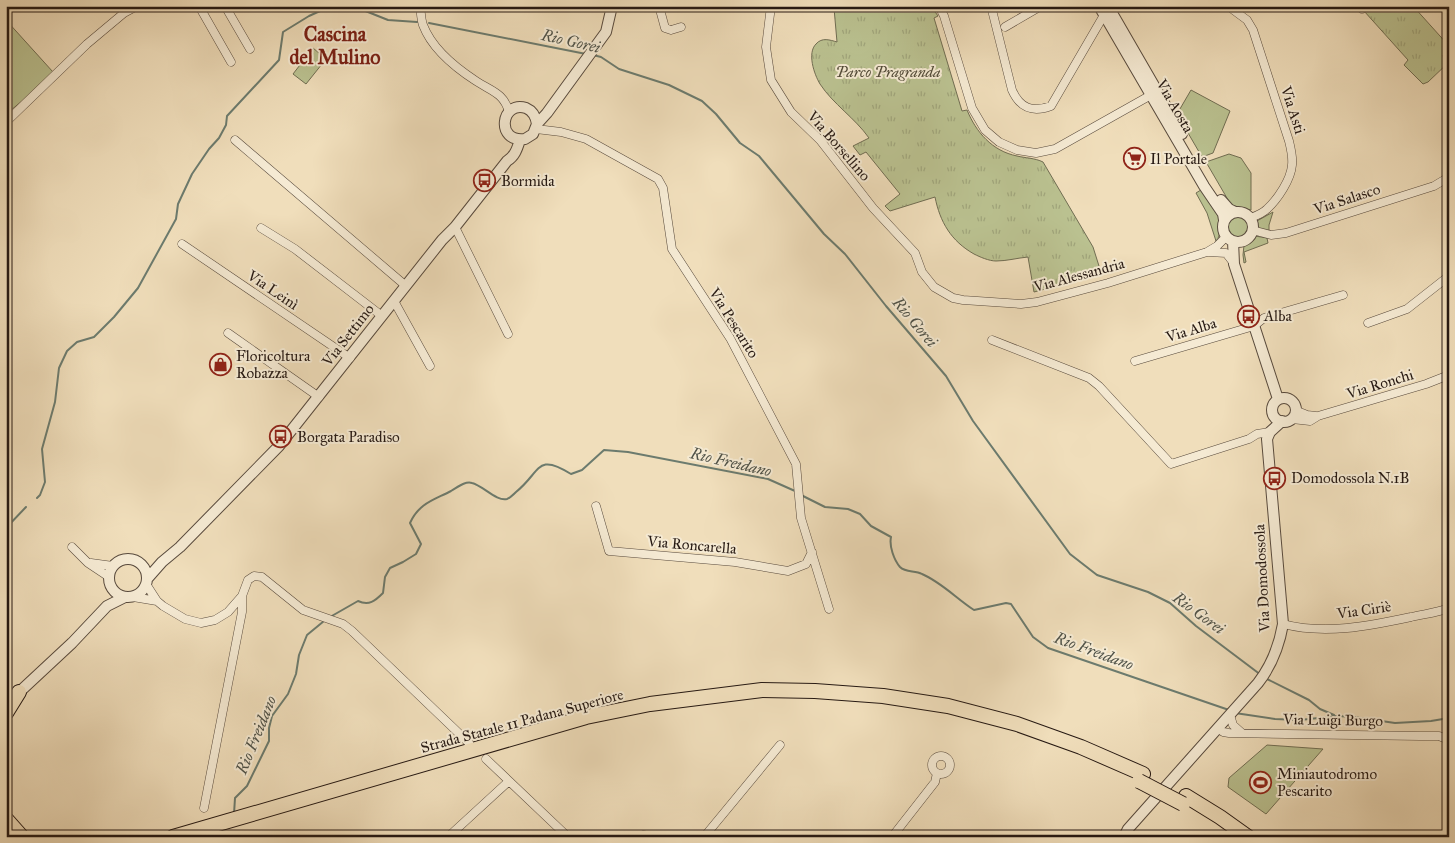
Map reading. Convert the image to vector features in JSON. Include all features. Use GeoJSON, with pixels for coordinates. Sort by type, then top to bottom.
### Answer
{"type":"FeatureCollection","features":[{"type":"Feature","properties":{"kind":"highway","name":"Strada Statale 11 Padana Superiore"},"geometry":{"type":"LineString","coordinates":[[173,837],[586,717],[650,704],[762,690],[815,691],[883,696],[948,706],[1017,724],[1081,747],[1220,817],[1248,837]]}},
{"type":"Feature","properties":{"kind":"highway"},"geometry":{"type":"LineString","coordinates":[[6,713],[19,692]]}},
{"type":"Feature","properties":{"kind":"highway","name":"Strada Statale 11 Padana Superiore"},"geometry":{"type":"LineString","coordinates":[[203,837],[588,725],[651,711],[761,698],[818,699],[883,704],[948,715],[1015,732],[1141,777]]}},
{"type":"Feature","properties":{"kind":"highway","name":"Strada Statale 11 Padana Superiore"},"geometry":{"type":"LineString","coordinates":[[1184,800],[1235,837]]}},
{"type":"Feature","properties":{"kind":"highway"},"geometry":{"type":"LineString","coordinates":[[6,819],[22,837]]}},
{"type":"Feature","properties":{"kind":"street"},"geometry":{"type":"LineString","coordinates":[[6,122],[87,44],[124,13],[137,6]]}},
{"type":"Feature","properties":{"kind":"street"},"geometry":{"type":"LineString","coordinates":[[199,6],[231,62]]}},
{"type":"Feature","properties":{"kind":"street"},"geometry":{"type":"LineString","coordinates":[[224,6],[250,49]]}},
{"type":"Feature","properties":{"kind":"street"},"geometry":{"type":"LineString","coordinates":[[420,6],[424,26],[441,54],[475,80],[500,95],[508,97],[513,110]]}},
{"type":"Feature","properties":{"kind":"street"},"geometry":{"type":"LineString","coordinates":[[520,138],[552,105],[606,32],[612,6]]}},
{"type":"Feature","properties":{"kind":"street"},"geometry":{"type":"LineString","coordinates":[[659,6],[665,28],[671,30],[681,27]]}},
{"type":"Feature","properties":{"kind":"street","name":"Via Borsellino"},"geometry":{"type":"LineString","coordinates":[[771,6],[766,47],[772,80],[791,112],[820,140],[874,208],[915,253],[922,272],[934,287]]}},
{"type":"Feature","properties":{"kind":"street"},"geometry":{"type":"LineString","coordinates":[[940,6],[972,108],[985,130],[999,142],[1011,148],[1036,153],[1055,149],[1152,95]]}},
{"type":"Feature","properties":{"kind":"street"},"geometry":{"type":"LineString","coordinates":[[991,6],[1012,90],[1016,99],[1026,107],[1036,110],[1051,106],[1104,9]]}},
{"type":"Feature","properties":{"kind":"street"},"geometry":{"type":"LineString","coordinates":[[1005,27],[1041,6]]}},
{"type":"Feature","properties":{"kind":"street","name":"Via Asti"},"geometry":{"type":"LineString","coordinates":[[1228,6],[1248,20],[1289,141],[1292,158],[1290,173],[1278,196],[1267,210],[1250,218]]}},
{"type":"Feature","properties":{"kind":"street","name":"Via Aosta"},"geometry":{"type":"LineString","coordinates":[[1104,9],[1152,95],[1214,191],[1225,205],[1235,212]]}},
{"type":"Feature","properties":{"kind":"street","name":"Via Aosta"},"geometry":{"type":"LineString","coordinates":[[1104,9],[1180,138],[1208,192],[1223,214],[1224,220]]}},
{"type":"Feature","properties":{"kind":"street"},"geometry":{"type":"LineString","coordinates":[[535,122],[526,108],[513,110],[504,121],[504,127],[520,138],[562,132]]}},
{"type":"Feature","properties":{"kind":"street","name":"Via Pescarito"},"geometry":{"type":"LineString","coordinates":[[535,122],[586,139],[658,180],[663,188],[672,249],[730,338],[796,464],[801,518],[829,608]]}},
{"type":"Feature","properties":{"kind":"street","name":"Via Settimo"},"geometry":{"type":"LineString","coordinates":[[162,562],[180,548],[206,519],[267,460],[507,161],[512,145],[520,138]]}},
{"type":"Feature","properties":{"kind":"street"},"geometry":{"type":"LineString","coordinates":[[235,140],[406,286]]}},
{"type":"Feature","properties":{"kind":"street","name":"Via Salasco"},"geometry":{"type":"LineString","coordinates":[[1252,230],[1271,235],[1286,233],[1434,186],[1449,177]]}},
{"type":"Feature","properties":{"kind":"street"},"geometry":{"type":"LineString","coordinates":[[1234,240],[1250,236],[1252,223],[1250,218],[1244,213],[1235,212],[1227,216],[1222,228],[1234,240],[1257,324]]}},
{"type":"Feature","properties":{"kind":"street"},"geometry":{"type":"LineString","coordinates":[[455,227],[508,334]]}},
{"type":"Feature","properties":{"kind":"street"},"geometry":{"type":"LineString","coordinates":[[261,228],[295,249],[382,316]]}},
{"type":"Feature","properties":{"kind":"street"},"geometry":{"type":"LineString","coordinates":[[1234,240],[1234,264]]}},
{"type":"Feature","properties":{"kind":"street","name":"Via Alessandria"},"geometry":{"type":"LineString","coordinates":[[934,287],[953,298],[963,300],[1021,304],[1037,302],[1207,252],[1234,240]]}},
{"type":"Feature","properties":{"kind":"street","name":"Via Leinì"},"geometry":{"type":"LineString","coordinates":[[182,244],[350,358]]}},
{"type":"Feature","properties":{"kind":"street"},"geometry":{"type":"LineString","coordinates":[[1207,252],[1226,253],[1234,264],[1257,324],[1281,398],[1294,402],[1279,425]]}},
{"type":"Feature","properties":{"kind":"street"},"geometry":{"type":"LineString","coordinates":[[1368,323],[1407,309],[1449,276]]}},
{"type":"Feature","properties":{"kind":"street"},"geometry":{"type":"LineString","coordinates":[[1257,324],[1264,318],[1343,295]]}},
{"type":"Feature","properties":{"kind":"street"},"geometry":{"type":"LineString","coordinates":[[394,301],[430,366]]}},
{"type":"Feature","properties":{"kind":"street","name":"Via Alba"},"geometry":{"type":"LineString","coordinates":[[1136,361],[1257,324]]}},
{"type":"Feature","properties":{"kind":"street"},"geometry":{"type":"LineString","coordinates":[[228,333],[319,397]]}},
{"type":"Feature","properties":{"kind":"street","name":"Via Ronchi"},"geometry":{"type":"LineString","coordinates":[[992,340],[1089,378],[1099,386],[1171,464],[1248,438],[1279,425],[1310,421],[1318,416],[1400,392],[1449,375]]}},
{"type":"Feature","properties":{"kind":"street","name":"Via Domodossola"},"geometry":{"type":"LineString","coordinates":[[1116,837],[1126,833],[1233,712],[1263,677],[1275,657],[1283,624],[1279,425],[1272,408],[1281,398]]}},
{"type":"Feature","properties":{"kind":"street","name":"Via Roncarella"},"geometry":{"type":"LineString","coordinates":[[596,506],[609,551],[735,562],[788,571],[806,564],[812,552]]}},
{"type":"Feature","properties":{"kind":"street"},"geometry":{"type":"LineString","coordinates":[[72,547],[110,582],[114,592],[157,602],[185,619],[201,623],[215,620],[230,610],[242,596]]}},
{"type":"Feature","properties":{"kind":"street"},"geometry":{"type":"LineString","coordinates":[[88,563],[114,566],[123,560],[139,563],[143,567],[146,581],[157,602]]}},
{"type":"Feature","properties":{"kind":"street"},"geometry":{"type":"LineString","coordinates":[[143,567],[162,562]]}},
{"type":"Feature","properties":{"kind":"street"},"geometry":{"type":"LineString","coordinates":[[6,704],[72,643],[107,606],[143,589],[146,581],[162,562]]}},
{"type":"Feature","properties":{"kind":"street"},"geometry":{"type":"LineString","coordinates":[[107,606],[114,566]]}},
{"type":"Feature","properties":{"kind":"street"},"geometry":{"type":"LineString","coordinates":[[204,808],[241,616],[242,596],[248,580],[254,576],[262,577],[303,610],[343,624],[469,743]]}},
{"type":"Feature","properties":{"kind":"street","name":"Via Ciriè"},"geometry":{"type":"LineString","coordinates":[[1283,624],[1313,629],[1356,627],[1449,608]]}},
{"type":"Feature","properties":{"kind":"street"},"geometry":{"type":"LineString","coordinates":[[230,610],[239,612],[241,616]]}},
{"type":"Feature","properties":{"kind":"street"},"geometry":{"type":"LineString","coordinates":[[1233,712],[1233,725],[1242,733]]}},
{"type":"Feature","properties":{"kind":"street","name":"Via Luigi Burgo"},"geometry":{"type":"LineString","coordinates":[[1218,728],[1226,733],[1439,736],[1449,740]]}},
{"type":"Feature","properties":{"kind":"street"},"geometry":{"type":"LineString","coordinates":[[704,837],[780,745]]}},
{"type":"Feature","properties":{"kind":"street"},"geometry":{"type":"LineString","coordinates":[[486,759],[568,837]]}},
{"type":"Feature","properties":{"kind":"street"},"geometry":{"type":"LineString","coordinates":[[892,837],[934,782],[937,773]]}},
{"type":"Feature","properties":{"kind":"street"},"geometry":{"type":"LineString","coordinates":[[448,837],[509,781]]}},
{"type":"Feature","properties":{"kind":"street"},"geometry":{"type":"LineString","coordinates":[[642,837],[643,835],[654,837]]}},
{"type":"Feature","properties":{"kind":"green space","name":"Parco Pragranda"},"geometry":{"type":"Polygon","coordinates":[[[931,6],[938,16],[934,18],[962,111],[967,110],[980,133],[1000,150],[1043,162],[1093,247],[1099,266],[1093,271],[1094,276],[1034,292],[1028,257],[993,261],[966,249],[953,237],[943,223],[935,197],[890,211],[885,206],[900,194],[866,152],[860,155],[853,146],[869,138],[820,84],[814,69],[813,48],[821,40],[837,42],[834,8],[931,6]]]}},
{"type":"Feature","properties":{"kind":"green space"},"geometry":{"type":"Polygon","coordinates":[[[1369,6],[1375,10],[1380,6],[1413,6],[1449,46],[1449,62],[1428,82],[1423,84],[1404,65],[1408,60],[1364,11],[1369,6]]]}},
{"type":"Feature","properties":{"kind":"green space"},"geometry":{"type":"Polygon","coordinates":[[[6,20],[53,72],[31,94],[6,114],[6,79],[11,74],[6,69],[6,20]]]}},
{"type":"Feature","properties":{"kind":"green space"},"geometry":{"type":"Polygon","coordinates":[[[313,48],[326,59],[306,84],[293,74],[313,48]]]}},
{"type":"Feature","properties":{"kind":"green space"},"geometry":{"type":"Polygon","coordinates":[[[1191,90],[1230,111],[1213,153],[1202,157],[1177,114],[1191,90]]]}},
{"type":"Feature","properties":{"kind":"green space"},"geometry":{"type":"Polygon","coordinates":[[[1229,154],[1241,158],[1251,173],[1251,210],[1231,205],[1206,162],[1229,154]]]}},
{"type":"Feature","properties":{"kind":"green space"},"geometry":{"type":"Polygon","coordinates":[[[1204,188],[1221,217],[1220,233],[1216,241],[1207,213],[1196,193],[1204,188]]]}},
{"type":"Feature","properties":{"kind":"green space"},"geometry":{"type":"Polygon","coordinates":[[[1273,212],[1269,231],[1258,228],[1256,225],[1257,221],[1273,212]]]}},
{"type":"Feature","properties":{"kind":"green space"},"geometry":{"type":"Polygon","coordinates":[[[1238,217],[1245,220],[1248,227],[1245,234],[1238,237],[1231,234],[1228,227],[1231,220],[1238,217]]]}},
{"type":"Feature","properties":{"kind":"green space"},"geometry":{"type":"Polygon","coordinates":[[[1255,236],[1267,238],[1268,243],[1244,252],[1246,262],[1244,263],[1243,255],[1244,245],[1255,236]]]}},
{"type":"Feature","properties":{"kind":"green space","name":"Miniautodromo Pescarito"},"geometry":{"type":"Polygon","coordinates":[[[1267,745],[1323,749],[1266,814],[1228,787],[1229,778],[1267,745]]]}},
{"type":"Feature","properties":{"kind":"waterway"},"geometry":{"type":"LineString","coordinates":[[37,498],[45,482],[42,449],[55,402],[59,368],[67,351],[77,342],[94,337],[114,317],[138,288],[176,219],[178,204],[192,174],[219,138],[226,125],[227,116],[279,60],[283,32],[309,16],[331,6]]}},
{"type":"Feature","properties":{"kind":"waterway"},"geometry":{"type":"LineString","coordinates":[[353,6],[388,20],[417,22]]}},
{"type":"Feature","properties":{"kind":"waterway","name":"Rio Gorei"},"geometry":{"type":"LineString","coordinates":[[429,23],[586,54]]}},
{"type":"Feature","properties":{"kind":"waterway","name":"Rio Gorei"},"geometry":{"type":"LineString","coordinates":[[593,55],[601,57],[619,69],[669,85],[702,101],[716,114],[740,143],[759,156],[824,234],[845,254],[886,306],[946,376],[973,421],[1070,554],[1097,575],[1148,592],[1170,603],[1196,626],[1261,675]]}},
{"type":"Feature","properties":{"kind":"waterway","name":"Rio Freidano"},"geometry":{"type":"LineString","coordinates":[[330,617],[358,601],[372,602],[383,593],[385,577],[390,568],[416,554],[421,544],[410,523],[414,516],[422,506],[467,483],[476,484],[494,496],[507,499],[524,485],[540,467],[551,465],[571,474],[582,470],[604,450],[628,452],[768,479],[795,491]]}},
{"type":"Feature","properties":{"kind":"waterway","name":"Rio Freidano"},"geometry":{"type":"LineString","coordinates":[[801,495],[825,507],[848,509],[860,514],[871,526],[891,537],[893,553],[900,567],[929,577],[974,610],[1006,603],[1011,604],[1033,637],[1048,648],[1229,710]]}},
{"type":"Feature","properties":{"kind":"waterway"},"geometry":{"type":"LineString","coordinates":[[6,528],[26,507]]}},
{"type":"Feature","properties":{"kind":"waterway","name":"Rio Freidano"},"geometry":{"type":"LineString","coordinates":[[234,814],[235,798],[247,786],[269,741],[269,728],[272,716],[288,694],[307,635],[324,621]]}},
{"type":"Feature","properties":{"kind":"waterway","name":"Rio Gorei"},"geometry":{"type":"LineString","coordinates":[[1267,679],[1334,715]]}},
{"type":"Feature","properties":{"kind":"waterway","name":"Rio Freidano"},"geometry":{"type":"LineString","coordinates":[[1235,713],[1275,719],[1300,720],[1337,716],[1395,723],[1449,718]]}},
{"type":"Feature","properties":{"kind":"place","name":"Il Portale"},"geometry":{"type":"Point","coordinates":[1134,159]}},
{"type":"Feature","properties":{"kind":"place","name":"Bormida"},"geometry":{"type":"Point","coordinates":[485,181]}},
{"type":"Feature","properties":{"kind":"place","name":"Alba"},"geometry":{"type":"Point","coordinates":[1248,316]}},
{"type":"Feature","properties":{"kind":"place","name":"Floricoltura Robazza"},"geometry":{"type":"Point","coordinates":[220,365]}},
{"type":"Feature","properties":{"kind":"place","name":"Borgata Paradiso"},"geometry":{"type":"Point","coordinates":[281,437]}},
{"type":"Feature","properties":{"kind":"place","name":"Domodossola N.1B"},"geometry":{"type":"Point","coordinates":[1275,478]}},
{"type":"Feature","properties":{"kind":"place","name":"Miniautodromo Pescarito"},"geometry":{"type":"Point","coordinates":[1261,783]}},
{"type":"Feature","properties":{"kind":"district","name":"Cascina del Mulino"},"geometry":{"type":"Point","coordinates":[335,46]}}]}
